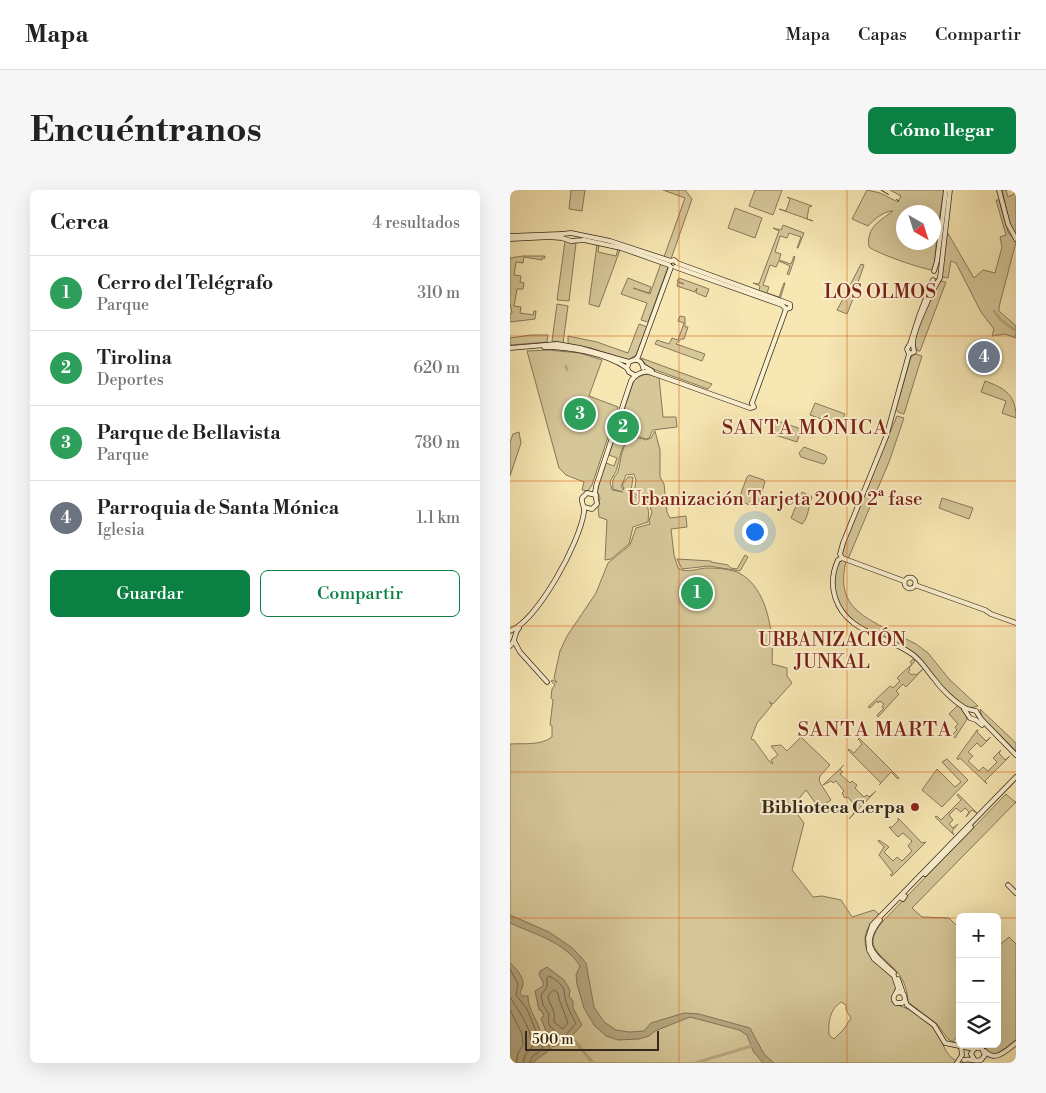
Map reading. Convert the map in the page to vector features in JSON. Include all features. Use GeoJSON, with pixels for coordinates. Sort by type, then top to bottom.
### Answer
{"type":"FeatureCollection","features":[{"type":"Feature","properties":{"kind":"street"},"geometry":{"type":"LineString","coordinates":[[935,281],[932,276],[937,261],[946,190]]}},
{"type":"Feature","properties":{"kind":"street"},"geometry":{"type":"LineString","coordinates":[[950,190],[940,278],[935,281],[911,347],[906,350],[909,354],[886,437],[844,538],[840,557],[833,574],[833,589],[836,601],[845,615],[861,628],[912,654],[926,668],[938,685],[966,708],[976,711],[976,717],[1016,756]]}},
{"type":"Feature","properties":{"kind":"street"},"geometry":{"type":"LineString","coordinates":[[999,190],[1008,224],[1016,239]]}},
{"type":"Feature","properties":{"kind":"street"},"geometry":{"type":"LineString","coordinates":[[510,238],[562,236],[571,232],[580,238],[623,245],[672,265],[786,306],[750,405],[649,372],[642,372],[631,381],[595,489],[597,504],[587,512],[570,558],[561,574],[542,602],[516,631],[514,639],[510,646],[547,682],[520,652],[514,639],[510,631],[516,628],[534,609],[560,573],[572,550],[584,514],[582,498],[590,492],[594,485],[627,390],[630,373],[628,368],[629,362]]}},
{"type":"Feature","properties":{"kind":"street"},"geometry":{"type":"LineString","coordinates":[[562,236],[571,241],[580,238]]}},
{"type":"Feature","properties":{"kind":"street"},"geometry":{"type":"LineString","coordinates":[[638,360],[672,265]]}},
{"type":"Feature","properties":{"kind":"street"},"geometry":{"type":"LineString","coordinates":[[934,271],[940,273]]}},
{"type":"Feature","properties":{"kind":"street"},"geometry":{"type":"LineString","coordinates":[[510,349],[550,345],[597,355],[628,368]]}},
{"type":"Feature","properties":{"kind":"street"},"geometry":{"type":"LineString","coordinates":[[562,347],[590,350],[629,362],[638,360]]}},
{"type":"Feature","properties":{"kind":"street"},"geometry":{"type":"LineString","coordinates":[[909,354],[914,352],[911,347]]}},
{"type":"Feature","properties":{"kind":"street"},"geometry":{"type":"LineString","coordinates":[[638,360],[643,366],[675,380]]}},
{"type":"Feature","properties":{"kind":"street"},"geometry":{"type":"LineString","coordinates":[[642,372],[643,366]]}},
{"type":"Feature","properties":{"kind":"street"},"geometry":{"type":"LineString","coordinates":[[630,373],[636,376]]}},
{"type":"Feature","properties":{"kind":"street"},"geometry":{"type":"LineString","coordinates":[[590,492],[596,495]]}},
{"type":"Feature","properties":{"kind":"street"},"geometry":{"type":"LineString","coordinates":[[584,507],[590,509]]}},
{"type":"Feature","properties":{"kind":"street"},"geometry":{"type":"LineString","coordinates":[[840,557],[904,580],[911,577],[914,579],[915,584]]}},
{"type":"Feature","properties":{"kind":"street"},"geometry":{"type":"LineString","coordinates":[[904,580],[904,584],[908,588],[915,584]]}},
{"type":"Feature","properties":{"kind":"street"},"geometry":{"type":"LineString","coordinates":[[915,584],[1016,623]]}},
{"type":"Feature","properties":{"kind":"street"},"geometry":{"type":"LineString","coordinates":[[958,702],[970,718],[976,717]]}},
{"type":"Feature","properties":{"kind":"street"},"geometry":{"type":"LineString","coordinates":[[968,715],[971,710]]}},
{"type":"Feature","properties":{"kind":"street"},"geometry":{"type":"LineString","coordinates":[[956,1046],[945,1043],[934,1025],[907,1005],[896,975],[874,954],[870,938],[879,921],[1016,779]]}},
{"type":"Feature","properties":{"kind":"street"},"geometry":{"type":"LineString","coordinates":[[1008,885],[1016,893]]}},
{"type":"Feature","properties":{"kind":"street"},"geometry":{"type":"LineString","coordinates":[[902,896],[872,925],[868,942],[869,950],[874,959],[891,973],[896,981],[898,988],[893,998],[895,1002],[915,1010]]}},
{"type":"Feature","properties":{"kind":"street"},"geometry":{"type":"LineString","coordinates":[[896,992],[903,993]]}},
{"type":"Feature","properties":{"kind":"street"},"geometry":{"type":"LineString","coordinates":[[898,1003],[904,1000]]}},
{"type":"Feature","properties":{"kind":"street"},"geometry":{"type":"LineString","coordinates":[[964,1060],[999,1058],[1016,1044]]}},
{"type":"Feature","properties":{"kind":"street"},"geometry":{"type":"LineString","coordinates":[[958,1063],[963,1048]]}},
{"type":"Feature","properties":{"kind":"street"},"geometry":{"type":"LineString","coordinates":[[964,1048],[971,1053],[974,1059]]}},
{"type":"Feature","properties":{"kind":"street"},"geometry":{"type":"LineString","coordinates":[[958,1063],[964,1060],[976,1048]]}},
{"type":"Feature","properties":{"kind":"street"},"geometry":{"type":"LineString","coordinates":[[983,1050],[991,1058]]}},
{"type":"Feature","properties":{"kind":"street"},"geometry":{"type":"LineString","coordinates":[[981,1060],[985,1055],[983,1050]]}},
{"type":"Feature","properties":{"kind":"shaded area"},"geometry":{"type":"Polygon","coordinates":[[[571,190],[585,190],[582,211],[569,209],[571,190]]]}},
{"type":"Feature","properties":{"kind":"shaded area"},"geometry":{"type":"Polygon","coordinates":[[[663,190],[685,190],[692,199],[671,259],[664,257],[685,198],[663,190]]]}},
{"type":"Feature","properties":{"kind":"shaded area"},"geometry":{"type":"Polygon","coordinates":[[[755,190],[782,190],[773,215],[749,206],[755,190]]]}},
{"type":"Feature","properties":{"kind":"shaded area"},"geometry":{"type":"Polygon","coordinates":[[[867,190],[880,193],[898,202],[901,196],[890,190],[944,190],[941,208],[941,205],[896,205],[896,250],[936,250],[933,270],[900,261],[869,247],[872,229],[893,211],[879,216],[868,226],[852,219],[867,190]]]}},
{"type":"Feature","properties":{"kind":"shaded area"},"geometry":{"type":"Polygon","coordinates":[[[1002,190],[1006,190],[1008,197],[1014,194],[1016,190],[1016,235],[1010,224],[1002,190]]]}},
{"type":"Feature","properties":{"kind":"shaded area"},"geometry":{"type":"Polygon","coordinates":[[[787,197],[812,206],[809,207],[807,219],[779,209],[786,211],[790,199],[787,197]]]}},
{"type":"Feature","properties":{"kind":"shaded area"},"geometry":{"type":"Polygon","coordinates":[[[996,200],[999,200],[1008,232],[1016,242],[999,311],[1016,326],[1016,338],[1005,334],[992,336],[994,329],[981,312],[956,263],[951,261],[948,278],[943,277],[941,274],[946,230],[974,278],[983,270],[995,273],[1002,247],[1000,237],[1006,235],[996,200]]]}},
{"type":"Feature","properties":{"kind":"shaded area"},"geometry":{"type":"Polygon","coordinates":[[[735,208],[762,218],[755,238],[728,228],[735,208]]]}},
{"type":"Feature","properties":{"kind":"shaded area"},"geometry":{"type":"Polygon","coordinates":[[[783,225],[804,233],[798,248],[801,237],[789,233],[787,238],[780,236],[775,252],[781,254],[779,260],[791,264],[795,257],[789,275],[787,274],[790,266],[779,261],[776,267],[770,265],[763,285],[769,287],[767,293],[779,297],[785,283],[780,299],[759,291],[760,286],[753,283],[759,284],[779,231],[773,228],[781,230],[783,225]]]}},
{"type":"Feature","properties":{"kind":"shaded area"},"geometry":{"type":"Polygon","coordinates":[[[565,241],[576,243],[569,301],[557,300],[565,241]]]}},
{"type":"Feature","properties":{"kind":"shaded area"},"geometry":{"type":"Polygon","coordinates":[[[597,244],[599,245],[598,252],[616,256],[618,249],[620,250],[599,307],[589,304],[597,244]]]}},
{"type":"Feature","properties":{"kind":"shaded area"},"geometry":{"type":"Polygon","coordinates":[[[523,256],[545,256],[542,260],[524,257],[523,263],[516,262],[514,275],[521,276],[520,282],[524,283],[523,289],[517,289],[514,306],[521,307],[520,313],[533,315],[534,311],[536,311],[535,319],[510,322],[510,314],[512,313],[510,303],[510,258],[523,256]]]}},
{"type":"Feature","properties":{"kind":"shaded area"},"geometry":{"type":"Polygon","coordinates":[[[661,263],[668,267],[648,322],[641,320],[647,303],[621,294],[628,278],[651,287],[649,293],[633,288],[650,294],[661,263]]]}},
{"type":"Feature","properties":{"kind":"shaded area"},"geometry":{"type":"Polygon","coordinates":[[[861,264],[864,265],[855,291],[850,290],[852,292],[850,298],[853,299],[847,314],[837,310],[844,297],[846,298],[849,293],[846,291],[849,290],[861,264]]]}},
{"type":"Feature","properties":{"kind":"shaded area"},"geometry":{"type":"Polygon","coordinates":[[[679,278],[709,289],[706,297],[696,293],[697,288],[695,292],[677,286],[678,282],[684,284],[677,281],[679,278]]]}},
{"type":"Feature","properties":{"kind":"shaded area"},"geometry":{"type":"Polygon","coordinates":[[[940,281],[946,282],[920,351],[918,351],[914,344],[921,319],[937,283],[940,281]]]}},
{"type":"Feature","properties":{"kind":"shaded area"},"geometry":{"type":"Polygon","coordinates":[[[557,304],[568,306],[563,343],[552,341],[557,304]]]}},
{"type":"Feature","properties":{"kind":"shaded area"},"geometry":{"type":"Polygon","coordinates":[[[680,316],[685,317],[685,327],[688,327],[684,339],[681,339],[676,344],[705,354],[702,361],[655,344],[657,340],[669,344],[672,338],[678,340],[684,323],[678,321],[680,316]]]}},
{"type":"Feature","properties":{"kind":"shaded area"},"geometry":{"type":"Polygon","coordinates":[[[639,324],[647,327],[636,355],[628,360],[591,348],[568,344],[568,336],[597,342],[628,353],[639,324]]]}},
{"type":"Feature","properties":{"kind":"shaded area"},"geometry":{"type":"Polygon","coordinates":[[[548,335],[547,342],[510,345],[510,338],[548,335]]]}},
{"type":"Feature","properties":{"kind":"shaded area"},"geometry":{"type":"Polygon","coordinates":[[[548,350],[580,353],[602,360],[589,396],[618,407],[592,485],[588,491],[582,490],[584,482],[566,475],[559,468],[527,351],[548,350]]]}},
{"type":"Feature","properties":{"kind":"shaded area"},"geometry":{"type":"Polygon","coordinates":[[[915,354],[922,356],[904,414],[896,409],[911,357],[915,354]]]}},
{"type":"Feature","properties":{"kind":"shaded area"},"geometry":{"type":"Polygon","coordinates":[[[641,358],[712,384],[708,389],[650,368],[641,358]]]}},
{"type":"Feature","properties":{"kind":"shaded area"},"geometry":{"type":"Polygon","coordinates":[[[646,374],[659,377],[663,417],[676,417],[677,427],[653,430],[649,438],[646,439],[633,437],[628,440],[622,449],[616,470],[610,482],[612,490],[623,492],[613,489],[613,479],[618,471],[625,445],[632,438],[646,440],[651,438],[655,431],[660,450],[660,477],[664,484],[667,512],[670,518],[686,516],[687,527],[671,529],[674,555],[678,568],[685,571],[708,568],[728,570],[739,573],[749,580],[763,600],[767,613],[772,639],[772,664],[787,668],[787,676],[792,683],[773,704],[769,702],[772,705],[757,723],[751,739],[754,740],[773,764],[771,760],[778,755],[771,746],[781,745],[787,751],[801,737],[830,765],[820,776],[819,781],[831,800],[819,808],[806,790],[792,807],[804,823],[792,870],[813,897],[822,896],[841,900],[852,917],[874,910],[880,915],[868,928],[865,938],[866,947],[874,961],[895,981],[896,988],[892,998],[895,1004],[916,1012],[925,1018],[937,1031],[950,1056],[961,1063],[510,1063],[510,744],[532,744],[552,737],[552,726],[550,725],[553,700],[551,698],[552,689],[555,685],[551,681],[553,680],[557,683],[554,678],[560,651],[567,636],[596,593],[608,563],[630,545],[636,528],[650,524],[652,512],[647,500],[634,493],[636,480],[634,474],[626,475],[621,487],[623,490],[624,487],[622,485],[628,477],[633,477],[631,492],[647,505],[648,522],[633,527],[629,544],[611,559],[605,560],[607,520],[599,517],[598,507],[600,498],[597,491],[606,463],[614,466],[617,458],[609,455],[636,378],[646,374]],[[841,1002],[834,1008],[831,1016],[829,1035],[834,1039],[851,1018],[846,1010],[846,1005],[841,1002]]]}},
{"type":"Feature","properties":{"kind":"shaded area"},"geometry":{"type":"Polygon","coordinates":[[[985,381],[1004,390],[1008,394],[1014,404],[1016,418],[1002,413],[1006,401],[981,392],[985,381]]]}},
{"type":"Feature","properties":{"kind":"shaded area"},"geometry":{"type":"Polygon","coordinates":[[[815,403],[845,414],[840,425],[810,415],[815,403]]]}},
{"type":"Feature","properties":{"kind":"shaded area"},"geometry":{"type":"Polygon","coordinates":[[[897,416],[904,418],[889,462],[848,559],[842,553],[845,540],[897,416]]]}},
{"type":"Feature","properties":{"kind":"shaded area"},"geometry":{"type":"Polygon","coordinates":[[[775,420],[801,429],[797,442],[769,433],[775,420]]]}},
{"type":"Feature","properties":{"kind":"shaded area"},"geometry":{"type":"Polygon","coordinates":[[[519,432],[521,443],[510,476],[510,442],[513,434],[519,432]]]}},
{"type":"Feature","properties":{"kind":"shaded area"},"geometry":{"type":"Polygon","coordinates":[[[804,447],[825,455],[827,458],[825,463],[801,457],[799,453],[804,447]]]}},
{"type":"Feature","properties":{"kind":"shaded area"},"geometry":{"type":"Polygon","coordinates":[[[749,475],[765,482],[756,507],[738,501],[749,475]]]}},
{"type":"Feature","properties":{"kind":"shaded area"},"geometry":{"type":"Polygon","coordinates":[[[802,492],[812,497],[807,515],[802,524],[791,518],[802,492]]]}},
{"type":"Feature","properties":{"kind":"shaded area"},"geometry":{"type":"Polygon","coordinates":[[[942,498],[973,508],[969,519],[939,508],[942,498]]]}},
{"type":"Feature","properties":{"kind":"shaded area"},"geometry":{"type":"Polygon","coordinates":[[[745,555],[748,557],[740,571],[709,566],[682,569],[677,559],[711,561],[737,569],[745,555]]]}},
{"type":"Feature","properties":{"kind":"shaded area"},"geometry":{"type":"Polygon","coordinates":[[[843,560],[846,561],[844,587],[847,597],[859,612],[890,631],[887,639],[862,627],[841,607],[835,591],[835,573],[838,563],[843,560]]]}},
{"type":"Feature","properties":{"kind":"shaded area"},"geometry":{"type":"Polygon","coordinates":[[[894,633],[916,644],[928,653],[949,679],[978,706],[965,707],[941,685],[921,660],[891,641],[894,633]]]}},
{"type":"Feature","properties":{"kind":"shaded area"},"geometry":{"type":"Polygon","coordinates":[[[913,659],[915,661],[908,672],[916,675],[923,669],[906,687],[903,684],[896,691],[899,694],[878,717],[877,715],[884,708],[882,707],[884,704],[877,701],[870,708],[868,707],[890,686],[893,688],[900,681],[897,678],[912,664],[910,662],[913,659]]]}},
{"type":"Feature","properties":{"kind":"shaded area"},"geometry":{"type":"Polygon","coordinates":[[[958,705],[963,709],[967,719],[955,738],[952,735],[957,730],[955,727],[958,724],[949,714],[958,705]]]}},
{"type":"Feature","properties":{"kind":"shaded area"},"geometry":{"type":"Polygon","coordinates":[[[980,709],[1016,743],[1016,751],[982,718],[980,709]]]}},
{"type":"Feature","properties":{"kind":"shaded area"},"geometry":{"type":"Polygon","coordinates":[[[977,730],[986,741],[991,737],[981,747],[977,743],[968,752],[973,756],[968,761],[979,771],[983,767],[988,771],[997,762],[993,758],[1001,750],[999,753],[1005,760],[1010,756],[985,781],[987,784],[960,758],[958,760],[957,758],[977,730]]]}},
{"type":"Feature","properties":{"kind":"shaded area"},"geometry":{"type":"Polygon","coordinates":[[[859,738],[898,779],[891,772],[881,783],[848,750],[854,753],[862,744],[859,738]]]}},
{"type":"Feature","properties":{"kind":"shaded area"},"geometry":{"type":"Polygon","coordinates":[[[947,759],[968,780],[942,807],[922,790],[937,769],[955,787],[961,782],[942,762],[947,759]]]}},
{"type":"Feature","properties":{"kind":"shaded area"},"geometry":{"type":"Polygon","coordinates":[[[844,765],[840,769],[843,772],[840,774],[850,783],[852,781],[857,785],[855,788],[864,797],[867,795],[869,797],[876,791],[849,819],[854,813],[852,810],[856,807],[848,797],[845,798],[842,793],[844,791],[836,781],[823,785],[844,765]]]}},
{"type":"Feature","properties":{"kind":"shaded area"},"geometry":{"type":"Polygon","coordinates":[[[958,794],[978,814],[972,810],[966,817],[969,812],[965,808],[961,812],[956,808],[949,815],[953,820],[949,824],[953,828],[958,824],[952,831],[954,835],[935,817],[937,816],[941,820],[961,800],[958,794]]]}},
{"type":"Feature","properties":{"kind":"shaded area"},"geometry":{"type":"Polygon","coordinates":[[[1006,794],[1016,801],[912,908],[922,917],[949,918],[956,925],[956,1037],[953,1042],[948,1039],[937,1024],[908,1002],[902,979],[876,950],[873,938],[883,921],[1006,794]]]}},
{"type":"Feature","properties":{"kind":"shaded area"},"geometry":{"type":"Polygon","coordinates":[[[898,818],[922,843],[926,842],[892,876],[890,875],[893,873],[879,855],[884,847],[878,841],[889,847],[884,852],[893,861],[897,857],[902,861],[912,851],[908,846],[912,841],[903,833],[898,837],[889,827],[892,827],[898,821],[898,818]]]}},
{"type":"Feature","properties":{"kind":"shaded area"},"geometry":{"type":"Polygon","coordinates":[[[1009,937],[1016,944],[1016,1041],[996,1055],[983,1048],[1001,1048],[1001,944],[1009,937]]]}},
{"type":"Feature","properties":{"kind":"shaded area"},"geometry":{"type":"Polygon","coordinates":[[[971,1060],[977,1063],[961,1063],[971,1060]]]}},
{"type":"Feature","properties":{"kind":"water"},"geometry":{"type":"Polygon","coordinates":[[[510,915],[549,932],[571,947],[580,956],[586,963],[594,1007],[604,1022],[616,1030],[629,1032],[644,1031],[651,1023],[684,1013],[699,1014],[750,1028],[764,1054],[774,1063],[763,1063],[753,1051],[747,1035],[739,1030],[690,1017],[639,1039],[618,1040],[606,1036],[594,1025],[584,1008],[576,975],[580,966],[574,958],[558,945],[510,923],[510,915]]]}},
{"type":"Feature","properties":{"kind":"water"},"geometry":{"type":"Polygon","coordinates":[[[510,963],[521,976],[523,985],[520,993],[522,996],[528,996],[541,1038],[547,1042],[551,1049],[532,1063],[510,1063],[510,963]]]}},
{"type":"Feature","properties":{"kind":"water"},"geometry":{"type":"Polygon","coordinates":[[[547,967],[564,980],[570,990],[569,996],[573,1001],[573,1008],[582,1025],[568,1040],[553,1047],[550,1033],[546,1031],[541,1018],[544,1016],[541,1010],[539,1010],[535,991],[543,986],[539,975],[540,971],[547,967]]]}},
{"type":"Feature","properties":{"kind":"waterway"},"geometry":{"type":"LineString","coordinates":[[994,311],[1001,320],[1016,331]]}},
{"type":"Feature","properties":{"kind":"waterway"},"geometry":{"type":"LineString","coordinates":[[566,366],[567,370]]}},
{"type":"Feature","properties":{"kind":"waterway"},"geometry":{"type":"LineString","coordinates":[[573,1039],[593,1063]]}},
{"type":"Feature","properties":{"kind":"waterway"},"geometry":{"type":"LineString","coordinates":[[695,1063],[755,1045]]}},
{"type":"Feature","properties":{"kind":"railway"},"geometry":{"type":"LineString","coordinates":[[881,190],[899,201]]}},
{"type":"Feature","properties":{"kind":"place","name":"Parroquia de Santa Mónica"},"geometry":{"type":"Point","coordinates":[984,357]}},
{"type":"Feature","properties":{"kind":"place","name":"Parque de Bellavista"},"geometry":{"type":"Point","coordinates":[580,414]}},
{"type":"Feature","properties":{"kind":"place","name":"Tirolina"},"geometry":{"type":"Point","coordinates":[623,427]}},
{"type":"Feature","properties":{"kind":"place","name":"Cerro del Telégrafo"},"geometry":{"type":"Point","coordinates":[697,593]}},
{"type":"Feature","properties":{"kind":"place","name":"Biblioteca Cerpa"},"geometry":{"type":"Point","coordinates":[915,807]}},
{"type":"Feature","properties":{"kind":"district","name":"LOS OLMOS"},"geometry":{"type":"Point","coordinates":[880,292]}},
{"type":"Feature","properties":{"kind":"district","name":"SANTA MÓNICA"},"geometry":{"type":"Point","coordinates":[805,428]}},
{"type":"Feature","properties":{"kind":"district","name":"Urbanización Tarjeta 2000 2ª fase"},"geometry":{"type":"Point","coordinates":[775,499]}},
{"type":"Feature","properties":{"kind":"district","name":"URBANIZACIÓN JUNKAL"},"geometry":{"type":"Point","coordinates":[832,651]}},
{"type":"Feature","properties":{"kind":"district","name":"SANTA MARTA"},"geometry":{"type":"Point","coordinates":[875,730]}}]}
